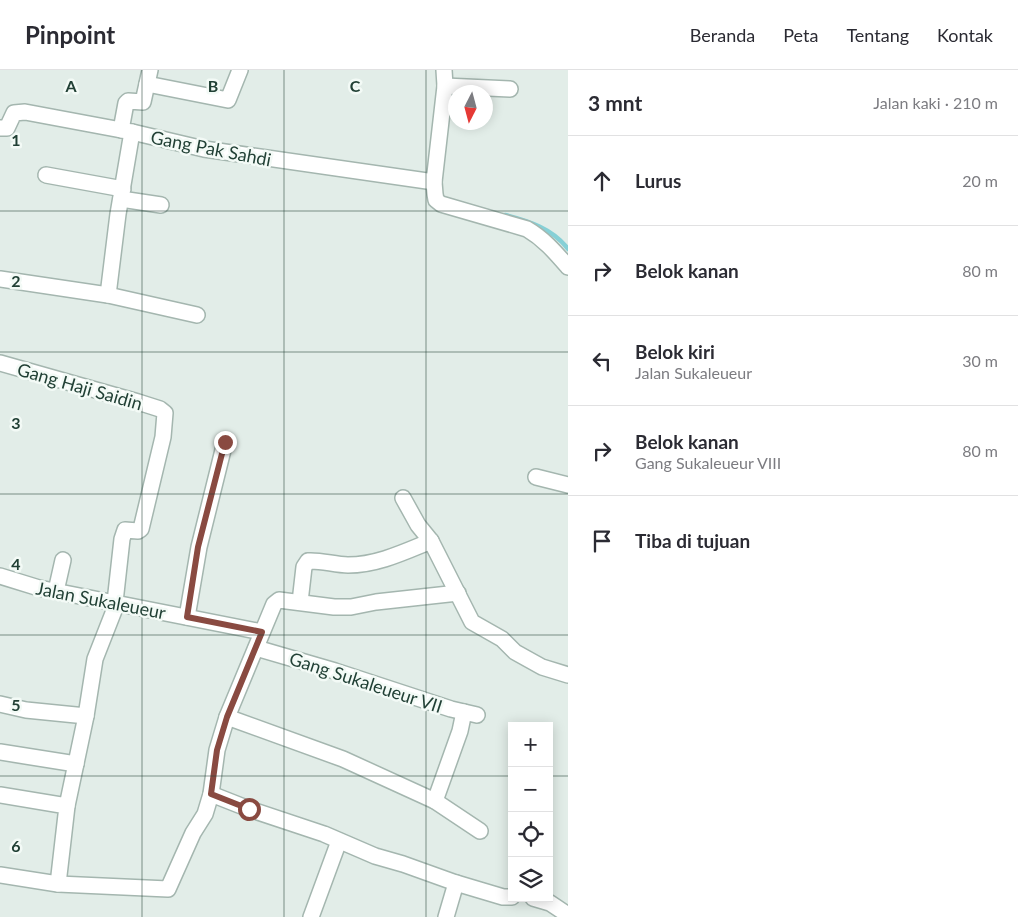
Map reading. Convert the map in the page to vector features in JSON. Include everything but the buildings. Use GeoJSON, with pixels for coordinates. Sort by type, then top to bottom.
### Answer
{"type":"FeatureCollection","features":[{"type":"Feature","properties":{"kind":"street"},"geometry":{"type":"LineString","coordinates":[[108,295],[122,194],[127,131],[126,103],[128,101],[143,102],[148,77],[228,100],[240,70]]}},
{"type":"Feature","properties":{"kind":"street"},"geometry":{"type":"LineString","coordinates":[[444,70],[445,86],[434,182],[436,200],[440,204],[527,229],[539,236],[568,266]]}},
{"type":"Feature","properties":{"kind":"street"},"geometry":{"type":"LineString","coordinates":[[445,86],[510,89]]}},
{"type":"Feature","properties":{"kind":"street","name":"Gang Pak Sahdi"},"geometry":{"type":"LineString","coordinates":[[0,128],[8,128],[14,113],[19,112],[127,131],[204,149],[434,182]]}},
{"type":"Feature","properties":{"kind":"street"},"geometry":{"type":"LineString","coordinates":[[46,175],[161,205]]}},
{"type":"Feature","properties":{"kind":"street"},"geometry":{"type":"LineString","coordinates":[[0,279],[108,295],[197,315]]}},
{"type":"Feature","properties":{"kind":"street","name":"Gang Haji Saidin"},"geometry":{"type":"LineString","coordinates":[[0,363],[160,409],[165,413],[163,437],[141,529],[125,530],[122,539],[116,603]]}},
{"type":"Feature","properties":{"kind":"street"},"geometry":{"type":"LineString","coordinates":[[187,617],[198,547],[225,442]]}},
{"type":"Feature","properties":{"kind":"street"},"geometry":{"type":"LineString","coordinates":[[536,477],[568,485]]}},
{"type":"Feature","properties":{"kind":"street"},"geometry":{"type":"LineString","coordinates":[[403,498],[418,525],[431,541],[472,622],[502,639],[515,652],[542,667],[568,675]]}},
{"type":"Feature","properties":{"kind":"street"},"geometry":{"type":"LineString","coordinates":[[300,602],[304,567],[308,560],[344,565],[363,565],[431,541]]}},
{"type":"Feature","properties":{"kind":"street"},"geometry":{"type":"LineString","coordinates":[[56,591],[63,560]]}},
{"type":"Feature","properties":{"kind":"street","name":"Jalan Sukaleueur"},"geometry":{"type":"LineString","coordinates":[[0,576],[23,584],[262,632]]}},
{"type":"Feature","properties":{"kind":"street"},"geometry":{"type":"LineString","coordinates":[[0,875],[58,884],[168,889],[193,833],[205,814],[211,794],[217,750],[227,717],[274,604],[277,601],[300,602],[334,608],[351,607],[376,602],[458,593]]}},
{"type":"Feature","properties":{"kind":"street"},"geometry":{"type":"LineString","coordinates":[[58,884],[67,806],[86,716],[95,659],[116,603]]}},
{"type":"Feature","properties":{"kind":"street","name":"Gang Sukaleueur VII"},"geometry":{"type":"LineString","coordinates":[[256,648],[471,714],[460,732],[435,801]]}},
{"type":"Feature","properties":{"kind":"street"},"geometry":{"type":"LineString","coordinates":[[0,706],[86,716]]}},
{"type":"Feature","properties":{"kind":"street"},"geometry":{"type":"LineString","coordinates":[[227,717],[343,760],[435,801],[480,831]]}},
{"type":"Feature","properties":{"kind":"street"},"geometry":{"type":"LineString","coordinates":[[0,752],[76,764]]}},
{"type":"Feature","properties":{"kind":"street"},"geometry":{"type":"LineString","coordinates":[[211,794],[324,834],[376,856],[456,883],[508,897]]}},
{"type":"Feature","properties":{"kind":"street"},"geometry":{"type":"LineString","coordinates":[[0,795],[67,806]]}},
{"type":"Feature","properties":{"kind":"street"},"geometry":{"type":"LineString","coordinates":[[311,917],[339,841]]}},
{"type":"Feature","properties":{"kind":"street"},"geometry":{"type":"LineString","coordinates":[[446,917],[456,883]]}},
{"type":"Feature","properties":{"kind":"street"},"geometry":{"type":"LineString","coordinates":[[547,902],[568,915]]}},
{"type":"Feature","properties":{"kind":"waterway"},"geometry":{"type":"LineString","coordinates":[[505,215],[523,220],[548,231],[568,249]]}},
{"type":"Feature","properties":{"kind":"route"},"geometry":{"type":"LineString","coordinates":[[225,442],[198,547],[187,617],[262,632],[227,717],[217,750],[211,794],[249,809]]}}]}
